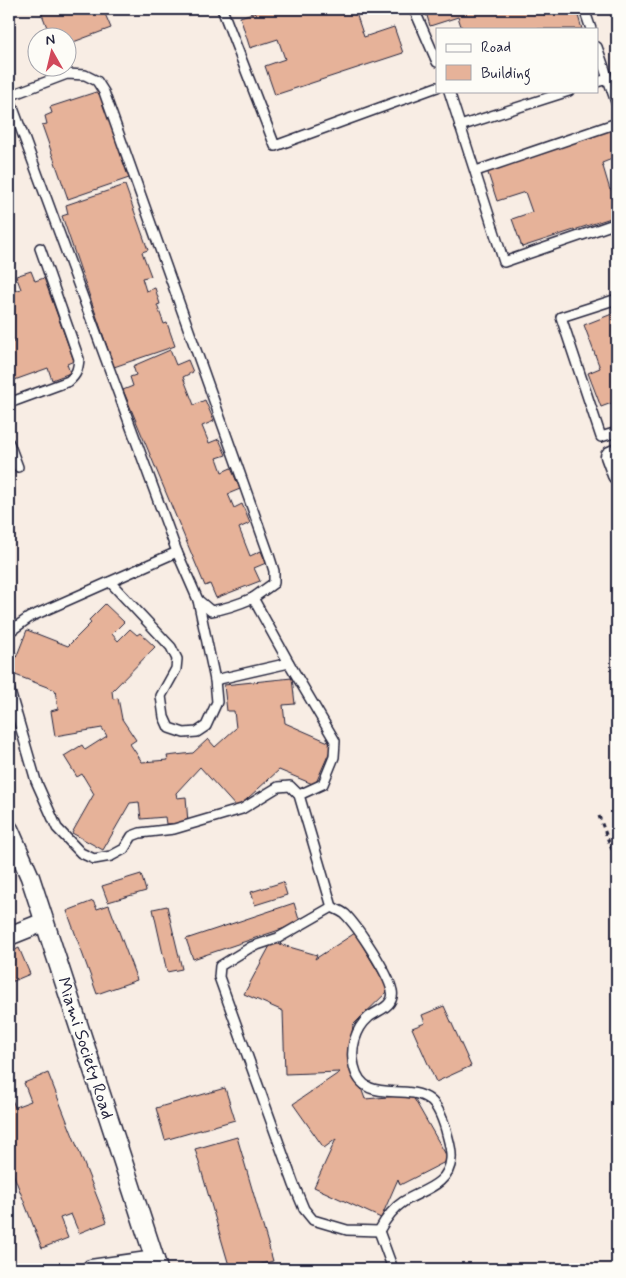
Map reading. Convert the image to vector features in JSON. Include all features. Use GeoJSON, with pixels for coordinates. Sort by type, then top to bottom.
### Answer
{"type":"FeatureCollection","features":[{"type":"Feature","properties":{"kind":"street"},"geometry":{"type":"LineString","coordinates":[[617,454],[610,456],[617,475]]}},
{"type":"Feature","properties":{"kind":"street","name":"Miami Society Road"},"geometry":{"type":"LineString","coordinates":[[9,830],[30,877],[156,1265]]}},
{"type":"Feature","properties":{"kind":"street"},"geometry":{"type":"LineString","coordinates":[[9,936],[44,922]]}},
{"type":"Feature","properties":{"kind":"street"},"geometry":{"type":"LineString","coordinates":[[91,1269],[156,1265]]}},
{"type":"Feature","properties":{"kind":"lane"},"geometry":{"type":"LineString","coordinates":[[222,9],[275,146],[436,87]]}},
{"type":"Feature","properties":{"kind":"lane"},"geometry":{"type":"LineString","coordinates":[[414,9],[436,60]]}},
{"type":"Feature","properties":{"kind":"lane"},"geometry":{"type":"LineString","coordinates":[[584,9],[591,28]]}},
{"type":"Feature","properties":{"kind":"lane"},"geometry":{"type":"LineString","coordinates":[[598,50],[617,105]]}},
{"type":"Feature","properties":{"kind":"lane"},"geometry":{"type":"LineString","coordinates":[[110,582],[172,647],[177,659],[176,669],[161,696],[164,717],[169,728],[184,733],[197,732],[206,726],[217,702],[215,680],[198,600],[177,552],[9,97],[67,74],[85,75],[97,80],[104,92],[270,554],[274,571],[274,583],[253,598],[230,607],[211,610],[198,600]]}},
{"type":"Feature","properties":{"kind":"lane"},"geometry":{"type":"LineString","coordinates":[[598,82],[608,79]]}},
{"type":"Feature","properties":{"kind":"lane"},"geometry":{"type":"LineString","coordinates":[[449,92],[504,262],[617,224]]}},
{"type":"Feature","properties":{"kind":"lane"},"geometry":{"type":"LineString","coordinates":[[460,126],[566,92]]}},
{"type":"Feature","properties":{"kind":"lane"},"geometry":{"type":"LineString","coordinates":[[476,171],[617,123]]}},
{"type":"Feature","properties":{"kind":"lane"},"geometry":{"type":"LineString","coordinates":[[9,403],[70,382],[78,370],[79,359],[40,248]]}},
{"type":"Feature","properties":{"kind":"lane"},"geometry":{"type":"LineString","coordinates":[[617,299],[561,317],[602,437],[617,432]]}},
{"type":"Feature","properties":{"kind":"lane"},"geometry":{"type":"LineString","coordinates":[[9,443],[18,468]]}},
{"type":"Feature","properties":{"kind":"lane"},"geometry":{"type":"LineString","coordinates":[[9,632],[30,617],[177,552]]}},
{"type":"Feature","properties":{"kind":"lane"},"geometry":{"type":"LineString","coordinates":[[253,598],[335,741],[334,756],[323,784],[299,794]]}},
{"type":"Feature","properties":{"kind":"lane"},"geometry":{"type":"LineString","coordinates":[[215,680],[289,663]]}},
{"type":"Feature","properties":{"kind":"lane"},"geometry":{"type":"LineString","coordinates":[[9,688],[36,781],[57,828],[81,853],[94,859],[111,856],[124,849],[132,836],[140,833],[174,829],[242,809],[278,787],[290,786],[299,794],[332,907],[344,913],[355,926],[374,954],[389,981],[393,993],[389,1004],[368,1018],[359,1029],[353,1046],[354,1068],[363,1084],[373,1090],[417,1094],[430,1100],[438,1110],[450,1146],[451,1160],[448,1171],[436,1185],[403,1202],[391,1211],[379,1231]]}},
{"type":"Feature","properties":{"kind":"lane"},"geometry":{"type":"LineString","coordinates":[[332,907],[278,938],[251,947],[235,956],[220,966],[218,977],[304,1209],[313,1220],[347,1230],[379,1231]]}},
{"type":"Feature","properties":{"kind":"lane"},"geometry":{"type":"LineString","coordinates":[[379,1231],[393,1269]]}},
{"type":"Feature","properties":{"kind":"path"},"geometry":{"type":"LineString","coordinates":[[599,816],[617,863]]}},
{"type":"Feature","properties":{"kind":"building"},"geometry":{"type":"Polygon","coordinates":[[[40,9],[103,9],[111,28],[78,40],[78,28],[47,28],[40,9]]]}},
{"type":"Feature","properties":{"kind":"building"},"geometry":{"type":"Polygon","coordinates":[[[265,9],[359,9],[355,10],[364,37],[394,27],[403,53],[275,95],[265,66],[285,59],[278,39],[250,48],[240,17],[265,9]]]}},
{"type":"Feature","properties":{"kind":"building"},"geometry":{"type":"Polygon","coordinates":[[[425,9],[541,9],[544,15],[562,9],[576,9],[582,28],[462,28],[458,17],[430,26],[425,9]]]}},
{"type":"Feature","properties":{"kind":"building"},"geometry":{"type":"Polygon","coordinates":[[[99,91],[129,178],[68,199],[42,125],[47,124],[45,116],[52,113],[50,107],[99,91]]]}},
{"type":"Feature","properties":{"kind":"building"},"geometry":{"type":"Polygon","coordinates":[[[615,128],[617,157],[602,163],[610,190],[617,187],[617,216],[522,247],[512,219],[532,212],[525,192],[497,201],[487,170],[615,128]]]}},
{"type":"Feature","properties":{"kind":"building"},"geometry":{"type":"Polygon","coordinates":[[[125,185],[148,250],[142,252],[151,276],[142,278],[146,291],[155,288],[160,304],[157,305],[164,324],[167,323],[175,346],[114,367],[62,216],[68,214],[66,205],[125,185]]]}},
{"type":"Feature","properties":{"kind":"building"},"geometry":{"type":"Polygon","coordinates":[[[31,271],[35,281],[44,278],[74,361],[67,364],[70,373],[52,380],[48,368],[9,382],[9,343],[14,342],[9,328],[9,293],[21,289],[16,276],[31,271]]]}},
{"type":"Feature","properties":{"kind":"building"},"geometry":{"type":"Polygon","coordinates":[[[617,312],[617,401],[601,407],[588,373],[600,368],[584,325],[617,312]]]}},
{"type":"Feature","properties":{"kind":"building"},"geometry":{"type":"Polygon","coordinates":[[[170,350],[176,365],[188,360],[193,372],[183,377],[194,405],[205,400],[214,421],[202,426],[209,443],[219,439],[226,455],[217,458],[222,472],[231,468],[240,489],[228,494],[234,508],[242,504],[250,523],[239,528],[250,556],[261,551],[266,563],[254,568],[260,581],[216,598],[210,584],[205,586],[123,390],[133,386],[130,377],[136,375],[133,366],[170,350]]]}},
{"type":"Feature","properties":{"kind":"building"},"geometry":{"type":"Polygon","coordinates":[[[105,604],[124,622],[112,634],[118,641],[130,629],[137,635],[140,633],[155,647],[112,691],[113,699],[118,698],[122,719],[136,740],[130,744],[142,762],[168,760],[167,756],[193,753],[208,739],[215,747],[236,728],[234,711],[227,711],[224,685],[292,678],[295,704],[283,705],[285,723],[333,744],[315,785],[279,770],[237,808],[200,767],[176,793],[177,798],[186,797],[188,823],[166,824],[165,817],[141,819],[139,802],[130,803],[103,850],[72,833],[94,794],[82,774],[77,777],[64,756],[82,745],[85,750],[107,736],[102,728],[55,736],[51,711],[58,709],[55,690],[10,673],[27,630],[68,646],[91,623],[89,620],[105,604]]]}},
{"type":"Feature","properties":{"kind":"building"},"geometry":{"type":"Polygon","coordinates":[[[141,874],[146,891],[108,902],[102,886],[141,874]]]}},
{"type":"Feature","properties":{"kind":"building"},"geometry":{"type":"Polygon","coordinates":[[[283,882],[287,895],[255,905],[251,892],[283,882]]]}},
{"type":"Feature","properties":{"kind":"building"},"geometry":{"type":"Polygon","coordinates":[[[93,901],[97,909],[109,905],[137,980],[97,994],[67,911],[93,901]]]}},
{"type":"Feature","properties":{"kind":"building"},"geometry":{"type":"Polygon","coordinates":[[[294,903],[300,923],[193,959],[186,939],[294,903]]]}},
{"type":"Feature","properties":{"kind":"building"},"geometry":{"type":"Polygon","coordinates":[[[167,906],[182,969],[167,972],[153,909],[167,906]]]}},
{"type":"Feature","properties":{"kind":"building"},"geometry":{"type":"Polygon","coordinates":[[[355,933],[389,990],[353,1025],[348,1064],[352,1063],[365,1099],[412,1095],[449,1160],[400,1185],[398,1179],[381,1218],[314,1187],[336,1139],[324,1148],[293,1104],[340,1072],[285,1074],[283,1011],[244,994],[272,942],[317,955],[315,959],[355,933]]]}},
{"type":"Feature","properties":{"kind":"building"},"geometry":{"type":"Polygon","coordinates":[[[19,948],[30,974],[11,982],[9,977],[9,953],[19,948]]]}},
{"type":"Feature","properties":{"kind":"building"},"geometry":{"type":"Polygon","coordinates":[[[444,1006],[471,1066],[436,1082],[412,1028],[425,1023],[422,1015],[444,1006]]]}},
{"type":"Feature","properties":{"kind":"building"},"geometry":{"type":"Polygon","coordinates":[[[48,1073],[107,1222],[79,1233],[71,1214],[60,1218],[68,1238],[42,1248],[9,1163],[9,1142],[11,1142],[9,1136],[9,1092],[15,1107],[31,1101],[24,1083],[48,1073]]]}},
{"type":"Feature","properties":{"kind":"building"},"geometry":{"type":"Polygon","coordinates":[[[225,1088],[235,1120],[165,1140],[156,1108],[225,1088]]]}},
{"type":"Feature","properties":{"kind":"building"},"geometry":{"type":"Polygon","coordinates":[[[237,1137],[273,1261],[244,1269],[230,1269],[195,1149],[237,1137]]]}}]}
